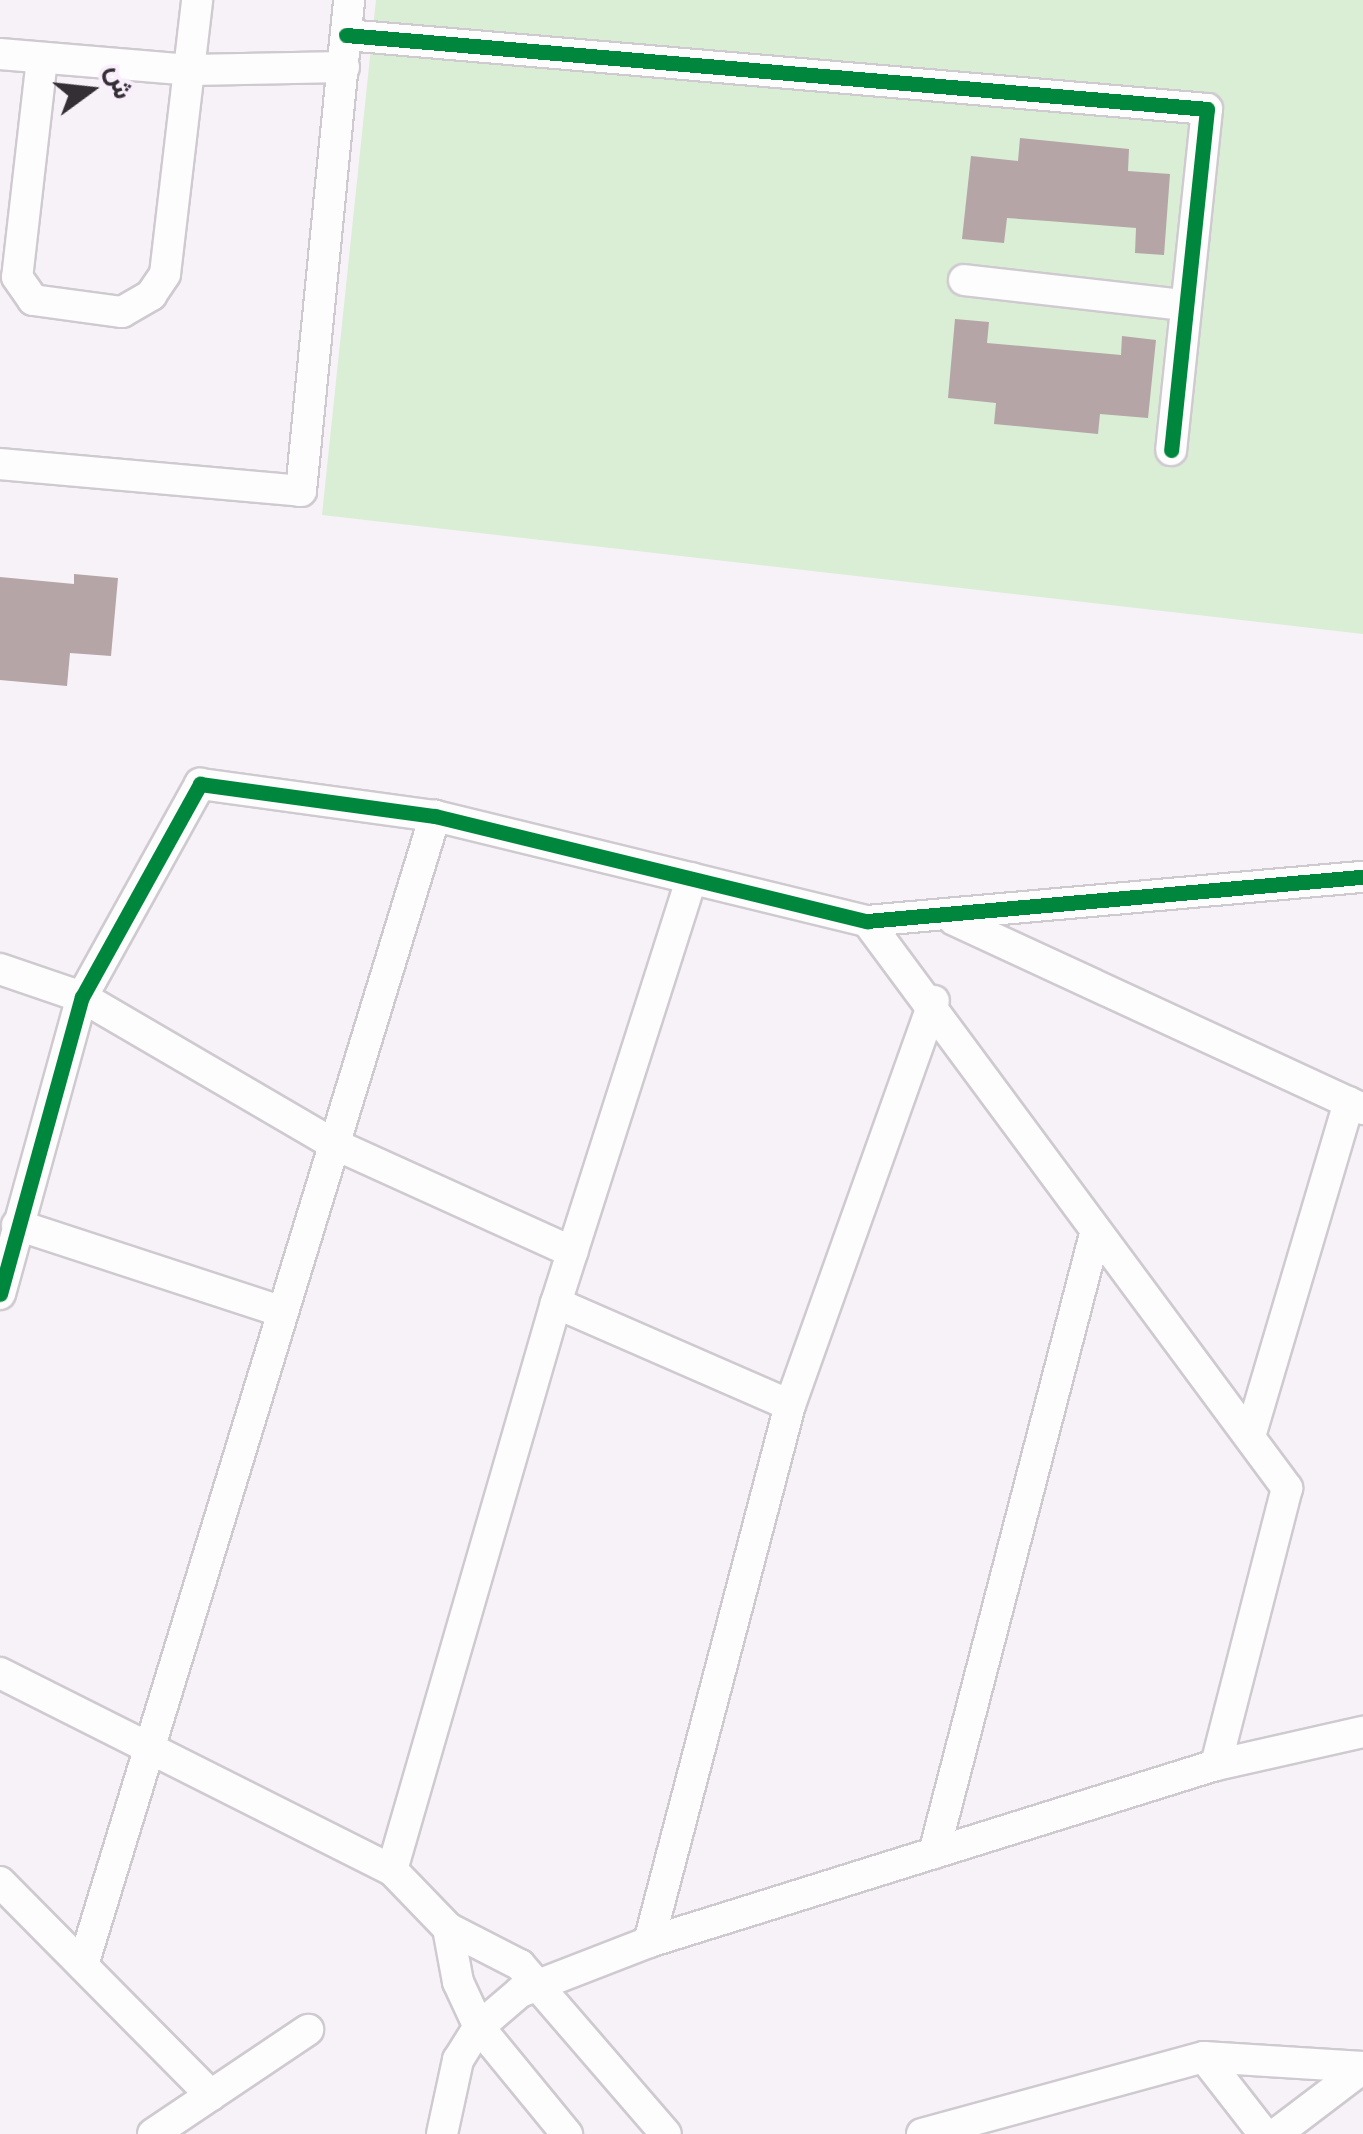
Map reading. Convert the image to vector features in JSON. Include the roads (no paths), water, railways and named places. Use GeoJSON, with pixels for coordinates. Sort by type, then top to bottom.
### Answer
{"type":"FeatureCollection","features":[{"type":"Feature","properties":{"kind":"street"},"geometry":{"type":"LineString","coordinates":[[42,59],[18,277],[33,300],[122,312],[151,295],[165,274],[192,70],[197,0]]}},
{"type":"Feature","properties":{"kind":"street"},"geometry":{"type":"LineString","coordinates":[[0,464],[300,491],[349,0]]}},
{"type":"Feature","properties":{"kind":"street"},"geometry":{"type":"LineString","coordinates":[[346,34],[1206,109],[1171,450]]}},
{"type":"Feature","properties":{"kind":"street"},"geometry":{"type":"LineString","coordinates":[[0,54],[192,70],[344,67]]}},
{"type":"Feature","properties":{"kind":"street"},"geometry":{"type":"LineString","coordinates":[[964,280],[1186,305]]}},
{"type":"Feature","properties":{"kind":"street"},"geometry":{"type":"LineString","coordinates":[[0,1294],[82,996],[200,784],[435,816],[867,921],[951,919],[1363,876]]}},
{"type":"Feature","properties":{"kind":"street"},"geometry":{"type":"LineString","coordinates":[[83,1965],[154,1752],[280,1311],[435,816]]}},
{"type":"Feature","properties":{"kind":"street"},"geometry":{"type":"LineString","coordinates":[[392,1870],[556,1303],[692,878]]}},
{"type":"Feature","properties":{"kind":"street"},"geometry":{"type":"LineString","coordinates":[[951,919],[1356,1105],[1252,1433]]}},
{"type":"Feature","properties":{"kind":"street"},"geometry":{"type":"LineString","coordinates":[[867,921],[934,1001],[1095,1234],[1252,1433],[1287,1488],[1216,1765]]}},
{"type":"Feature","properties":{"kind":"street"},"geometry":{"type":"LineString","coordinates":[[0,970],[82,996],[332,1143],[572,1252]]}},
{"type":"Feature","properties":{"kind":"street"},"geometry":{"type":"LineString","coordinates":[[649,1942],[790,1405],[934,1001]]}},
{"type":"Feature","properties":{"kind":"street"},"geometry":{"type":"LineString","coordinates":[[17,1225],[280,1311]]}},
{"type":"Feature","properties":{"kind":"street"},"geometry":{"type":"LineString","coordinates":[[934,1853],[1095,1234]]}},
{"type":"Feature","properties":{"kind":"street"},"geometry":{"type":"LineString","coordinates":[[556,1303],[790,1405]]}},
{"type":"Feature","properties":{"kind":"street"},"geometry":{"type":"LineString","coordinates":[[0,1672],[392,1870],[448,1928],[498,1949],[540,1984],[666,2134]]}},
{"type":"Feature","properties":{"kind":"street"},"geometry":{"type":"LineString","coordinates":[[442,2134],[458,2060],[502,2003],[540,1984],[649,1942],[1216,1765],[1363,1732]]}},
{"type":"Feature","properties":{"kind":"street"},"geometry":{"type":"LineString","coordinates":[[0,1882],[212,2095]]}},
{"type":"Feature","properties":{"kind":"street"},"geometry":{"type":"LineString","coordinates":[[448,1928],[458,1982],[479,2028],[567,2134]]}},
{"type":"Feature","properties":{"kind":"street"},"geometry":{"type":"LineString","coordinates":[[153,2134],[308,2030]]}},
{"type":"Feature","properties":{"kind":"street"},"geometry":{"type":"LineString","coordinates":[[1204,2057],[1264,2134]]}},
{"type":"Feature","properties":{"kind":"street"},"geometry":{"type":"LineString","coordinates":[[922,2134],[1204,2057],[1363,2068]]}},
{"type":"Feature","properties":{"kind":"street"},"geometry":{"type":"LineString","coordinates":[[1276,2134],[1363,2068]]}}]}
